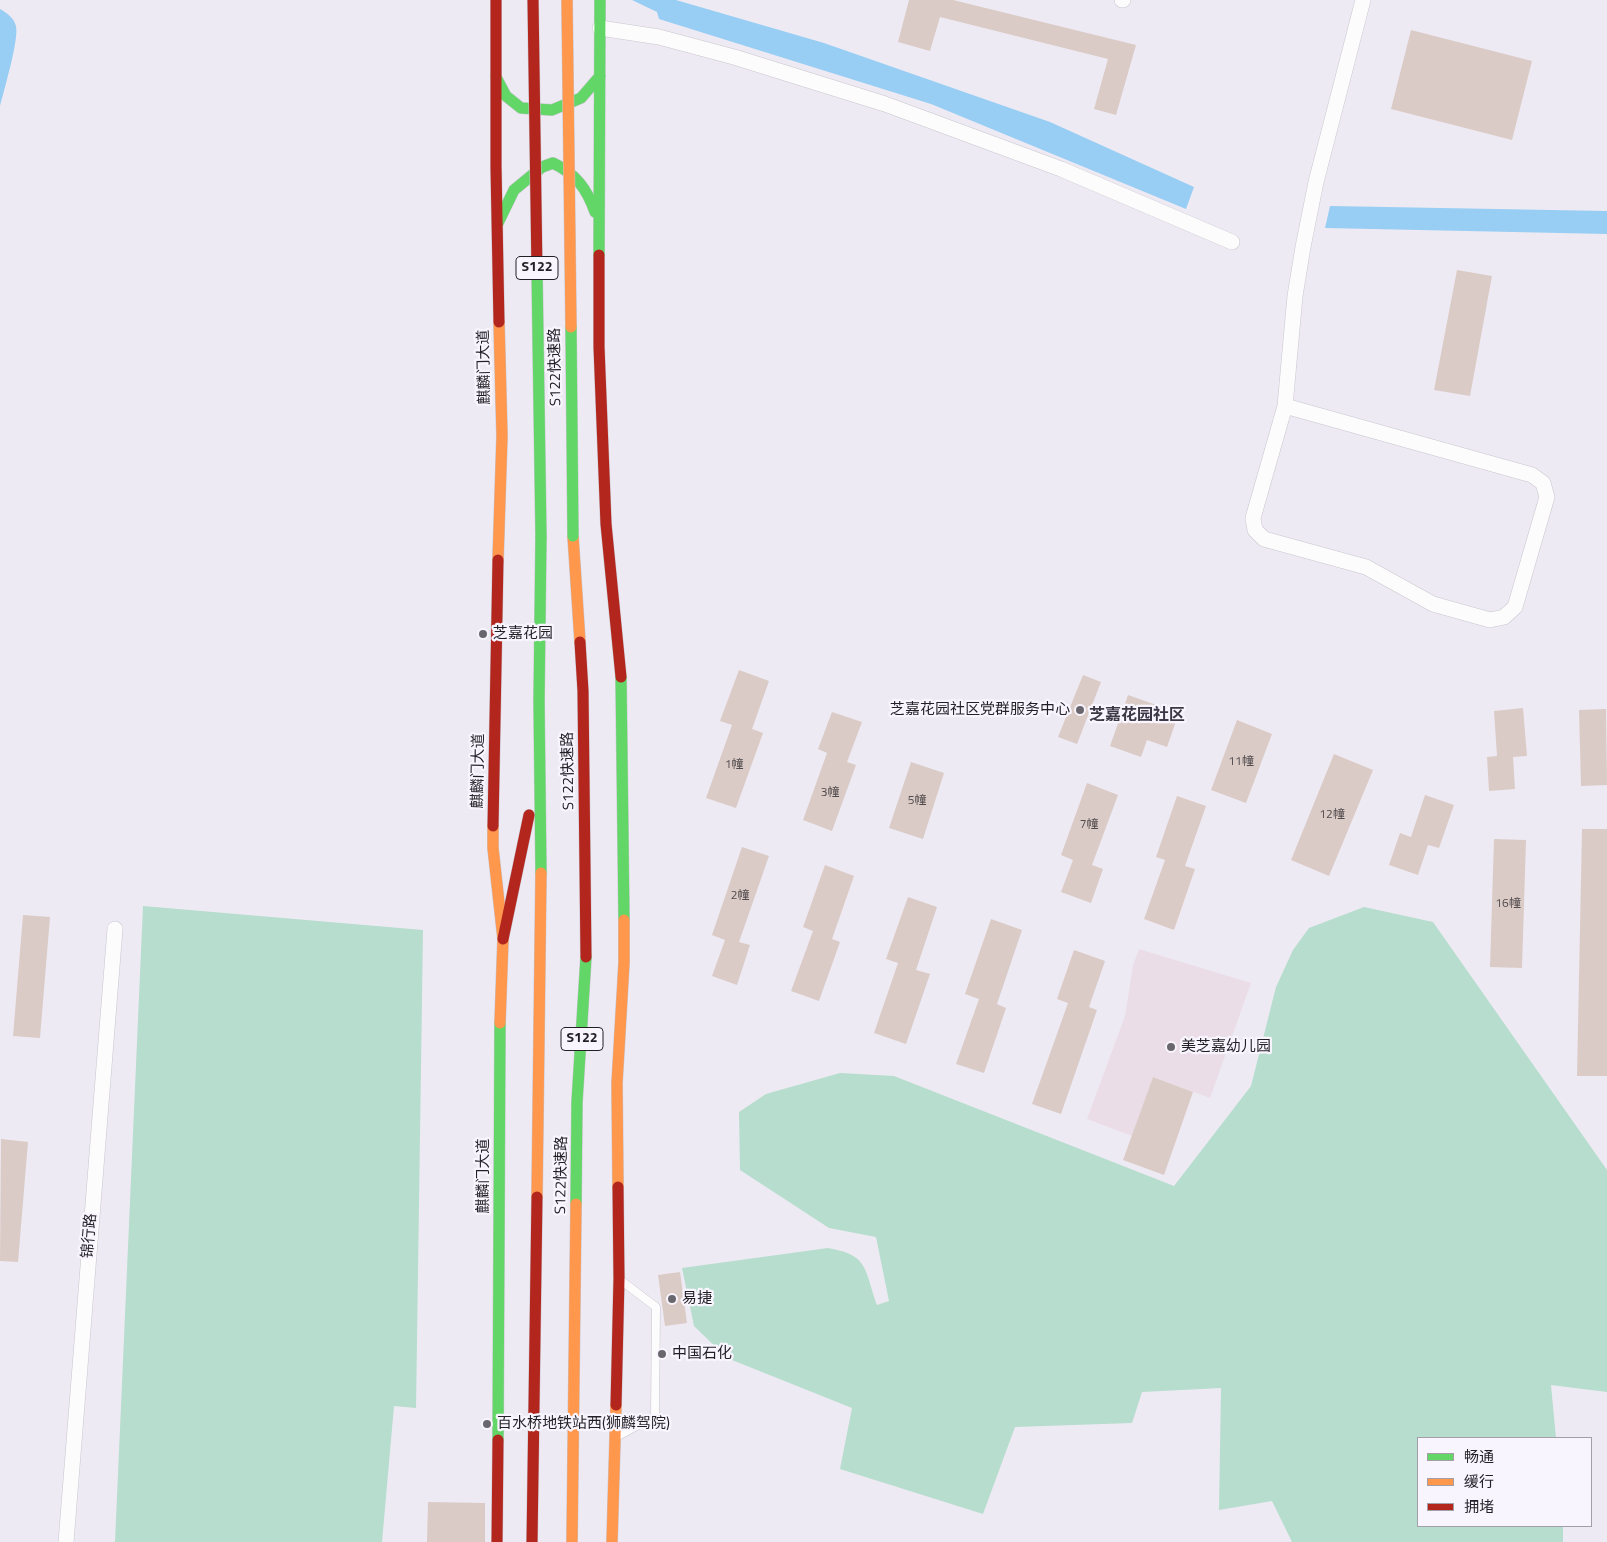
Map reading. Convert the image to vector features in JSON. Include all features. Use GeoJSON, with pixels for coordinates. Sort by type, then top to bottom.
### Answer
{"type":"FeatureCollection","features":[{"type":"Feature","properties":{"kind":"main road","name":"麒麟门大道"},"geometry":{"type":"LineString","coordinates":[[496,0],[497,225],[502,436],[496,613],[493,848],[503,939],[499,1069],[500,1324],[497,1542]]}},
{"type":"Feature","properties":{"kind":"main road","name":"S122快速路"},"geometry":{"type":"LineString","coordinates":[[532,1542],[542,930],[540,762],[541,536],[533,0]]}},
{"type":"Feature","properties":{"kind":"main road","name":"S122快速路"},"geometry":{"type":"LineString","coordinates":[[567,0],[573,536],[583,691],[586,972],[577,1102],[572,1542]]}},
{"type":"Feature","properties":{"kind":"main road"},"geometry":{"type":"LineString","coordinates":[[600,4],[599,347],[606,524],[621,679],[624,791],[624,963],[617,1084],[619,1279],[612,1542]]}},
{"type":"Feature","properties":{"kind":"main road"},"geometry":{"type":"LineString","coordinates":[[496,77],[506,96],[521,108],[552,110],[581,98],[600,76]]}},
{"type":"Feature","properties":{"kind":"main road"},"geometry":{"type":"LineString","coordinates":[[497,225],[514,190],[542,167],[553,163],[563,167],[587,187],[599,224]]}},
{"type":"Feature","properties":{"kind":"main road"},"geometry":{"type":"LineString","coordinates":[[503,939],[540,762]]}},
{"type":"Feature","properties":{"kind":"street"},"geometry":{"type":"LineString","coordinates":[[1286,406],[1532,474],[1543,483],[1547,497],[1515,607],[1504,617],[1490,620],[1433,604],[1366,567],[1264,539],[1255,530],[1253,518],[1286,406],[1295,296],[1302,247],[1316,182],[1363,0]]}},
{"type":"Feature","properties":{"kind":"street"},"geometry":{"type":"LineString","coordinates":[[600,28],[659,37],[734,57],[885,104],[1060,169],[1232,242]]}},
{"type":"Feature","properties":{"kind":"street","name":"锦行路"},"geometry":{"type":"LineString","coordinates":[[66,1542],[115,929]]}},
{"type":"Feature","properties":{"kind":"lane"},"geometry":{"type":"LineString","coordinates":[[616,1437],[655,1416],[656,1308],[619,1279]]}},
{"type":"Feature","properties":{"kind":"shaded area","name":"美芝嘉幼儿园"},"geometry":{"type":"Polygon","coordinates":[[[1139,949],[1251,983],[1210,1098],[1153,1077],[1132,1136],[1087,1119],[1125,1016],[1133,965],[1139,949]]]}},
{"type":"Feature","properties":{"kind":"green space"},"geometry":{"type":"Polygon","coordinates":[[[143,906],[423,930],[416,1408],[394,1406],[382,1542],[115,1542],[143,906]]]}},
{"type":"Feature","properties":{"kind":"green space"},"geometry":{"type":"Polygon","coordinates":[[[1364,907],[1433,922],[1607,1170],[1607,1392],[1551,1385],[1556,1437],[1417,1437],[1417,1527],[1563,1527],[1563,1542],[1292,1542],[1272,1501],[1219,1510],[1221,1388],[1142,1392],[1132,1423],[1015,1427],[983,1514],[840,1469],[852,1408],[727,1358],[694,1326],[682,1268],[828,1248],[851,1255],[858,1260],[867,1273],[877,1305],[889,1301],[876,1237],[829,1228],[740,1170],[739,1112],[766,1094],[840,1073],[894,1076],[1174,1186],[1251,1086],[1276,987],[1293,950],[1309,928],[1364,907]]]}},
{"type":"Feature","properties":{"kind":"water"},"geometry":{"type":"Polygon","coordinates":[[[632,0],[676,0],[824,43],[1050,122],[1194,187],[1186,209],[931,104],[659,19],[657,12],[632,0]]]}},
{"type":"Feature","properties":{"kind":"water"},"geometry":{"type":"Polygon","coordinates":[[[0,9],[14,21],[16,33],[0,106],[0,9]]]}},
{"type":"Feature","properties":{"kind":"water"},"geometry":{"type":"Polygon","coordinates":[[[1330,206],[1607,211],[1607,234],[1325,228],[1330,206]]]}},
{"type":"Feature","properties":{"kind":"building"},"geometry":{"type":"Polygon","coordinates":[[[909,0],[953,0],[1136,45],[1116,115],[1094,109],[1108,59],[940,17],[930,51],[898,42],[909,0]]]}},
{"type":"Feature","properties":{"kind":"building"},"geometry":{"type":"Polygon","coordinates":[[[1411,30],[1532,61],[1512,140],[1391,109],[1411,30]]]}},
{"type":"Feature","properties":{"kind":"building"},"geometry":{"type":"Polygon","coordinates":[[[1457,270],[1492,276],[1470,396],[1434,390],[1457,270]]]}},
{"type":"Feature","properties":{"kind":"building"},"geometry":{"type":"Polygon","coordinates":[[[739,670],[769,681],[752,729],[763,733],[736,808],[706,798],[732,725],[720,721],[739,670]]]}},
{"type":"Feature","properties":{"kind":"building","name":"芝嘉花园社区党群服务中心"},"geometry":{"type":"Polygon","coordinates":[[[1083,675],[1101,682],[1077,744],[1058,737],[1083,675]]]}},
{"type":"Feature","properties":{"kind":"building"},"geometry":{"type":"Polygon","coordinates":[[[1128,695],[1179,713],[1167,747],[1147,740],[1141,757],[1110,746],[1128,695]]]}},
{"type":"Feature","properties":{"kind":"building"},"geometry":{"type":"Polygon","coordinates":[[[1523,708],[1527,756],[1513,757],[1515,789],[1489,791],[1487,757],[1497,756],[1494,711],[1523,708]]]}},
{"type":"Feature","properties":{"kind":"building"},"geometry":{"type":"Polygon","coordinates":[[[1606,709],[1607,785],[1581,786],[1579,710],[1606,709]]]}},
{"type":"Feature","properties":{"kind":"building"},"geometry":{"type":"Polygon","coordinates":[[[832,712],[862,722],[847,762],[856,765],[832,831],[803,820],[827,753],[818,749],[832,712]]]}},
{"type":"Feature","properties":{"kind":"building"},"geometry":{"type":"Polygon","coordinates":[[[1237,720],[1272,734],[1246,803],[1211,790],[1237,720]]]}},
{"type":"Feature","properties":{"kind":"building"},"geometry":{"type":"Polygon","coordinates":[[[1334,754],[1373,770],[1329,876],[1291,860],[1334,754]]]}},
{"type":"Feature","properties":{"kind":"building"},"geometry":{"type":"Polygon","coordinates":[[[911,762],[944,773],[923,839],[889,828],[911,762]]]}},
{"type":"Feature","properties":{"kind":"building"},"geometry":{"type":"Polygon","coordinates":[[[1087,783],[1118,795],[1092,865],[1103,869],[1091,903],[1061,892],[1073,860],[1061,855],[1087,783]]]}},
{"type":"Feature","properties":{"kind":"building"},"geometry":{"type":"Polygon","coordinates":[[[1425,795],[1454,805],[1439,848],[1428,845],[1418,875],[1389,865],[1400,833],[1411,837],[1425,795]]]}},
{"type":"Feature","properties":{"kind":"building"},"geometry":{"type":"Polygon","coordinates":[[[1177,796],[1206,806],[1185,866],[1195,869],[1174,930],[1144,919],[1165,860],[1156,857],[1177,796]]]}},
{"type":"Feature","properties":{"kind":"building"},"geometry":{"type":"Polygon","coordinates":[[[1582,829],[1607,829],[1607,1076],[1577,1076],[1582,829]]]}},
{"type":"Feature","properties":{"kind":"building"},"geometry":{"type":"Polygon","coordinates":[[[1494,839],[1526,840],[1522,968],[1490,967],[1494,839]]]}},
{"type":"Feature","properties":{"kind":"building"},"geometry":{"type":"Polygon","coordinates":[[[742,847],[769,856],[739,942],[750,945],[737,985],[712,976],[725,940],[712,935],[742,847]]]}},
{"type":"Feature","properties":{"kind":"building"},"geometry":{"type":"Polygon","coordinates":[[[825,865],[854,876],[832,939],[840,942],[819,1001],[791,991],[813,931],[803,927],[825,865]]]}},
{"type":"Feature","properties":{"kind":"building"},"geometry":{"type":"Polygon","coordinates":[[[908,897],[937,907],[916,970],[930,974],[906,1044],[874,1033],[898,963],[886,959],[908,897]]]}},
{"type":"Feature","properties":{"kind":"building"},"geometry":{"type":"Polygon","coordinates":[[[23,915],[50,917],[40,1038],[13,1036],[23,915]]]}},
{"type":"Feature","properties":{"kind":"building"},"geometry":{"type":"Polygon","coordinates":[[[991,919],[1022,930],[997,1004],[1006,1008],[984,1073],[956,1064],[979,999],[965,994],[991,919]]]}},
{"type":"Feature","properties":{"kind":"building"},"geometry":{"type":"Polygon","coordinates":[[[1074,950],[1105,961],[1089,1007],[1097,1010],[1061,1114],[1032,1104],[1068,1003],[1057,999],[1074,950]]]}},
{"type":"Feature","properties":{"kind":"building"},"geometry":{"type":"Polygon","coordinates":[[[1153,1077],[1193,1092],[1164,1175],[1123,1160],[1153,1077]]]}},
{"type":"Feature","properties":{"kind":"building"},"geometry":{"type":"Polygon","coordinates":[[[1,1139],[28,1142],[18,1262],[0,1261],[1,1139]]]}},
{"type":"Feature","properties":{"kind":"building","name":"易捷"},"geometry":{"type":"Polygon","coordinates":[[[680,1272],[687,1323],[665,1326],[658,1275],[680,1272]]]}},
{"type":"Feature","properties":{"kind":"building"},"geometry":{"type":"Polygon","coordinates":[[[428,1502],[485,1503],[485,1542],[427,1542],[428,1502]]]}},
{"type":"Feature","properties":{"kind":"traffic: fast"},"geometry":{"type":"LineString","coordinates":[[599,255],[600,0]]}},
{"type":"Feature","properties":{"kind":"traffic: fast"},"geometry":{"type":"LineString","coordinates":[[496,77],[506,96],[521,108],[552,110],[581,98],[600,76]]}},
{"type":"Feature","properties":{"kind":"traffic: fast"},"geometry":{"type":"LineString","coordinates":[[498,223],[514,190],[542,167],[553,163],[568,172],[580,183],[595,212]]}},
{"type":"Feature","properties":{"kind":"traffic: fast"},"geometry":{"type":"LineString","coordinates":[[537,271],[541,536]]}},
{"type":"Feature","properties":{"kind":"traffic: fast"},"geometry":{"type":"LineString","coordinates":[[571,327],[573,536]]}},
{"type":"Feature","properties":{"kind":"traffic: fast"},"geometry":{"type":"LineString","coordinates":[[541,536],[539,701],[541,873]]}},
{"type":"Feature","properties":{"kind":"traffic: fast"},"geometry":{"type":"LineString","coordinates":[[621,677],[624,920]]}},
{"type":"Feature","properties":{"kind":"traffic: fast"},"geometry":{"type":"LineString","coordinates":[[576,1204],[577,1102],[586,957]]}},
{"type":"Feature","properties":{"kind":"traffic: fast"},"geometry":{"type":"LineString","coordinates":[[498,1440],[500,1023]]}},
{"type":"Feature","properties":{"kind":"traffic: slow"},"geometry":{"type":"LineString","coordinates":[[567,0],[571,327]]}},
{"type":"Feature","properties":{"kind":"traffic: slow"},"geometry":{"type":"LineString","coordinates":[[498,560],[502,436],[499,322]]}},
{"type":"Feature","properties":{"kind":"traffic: slow"},"geometry":{"type":"LineString","coordinates":[[573,536],[580,642]]}},
{"type":"Feature","properties":{"kind":"traffic: slow"},"geometry":{"type":"LineString","coordinates":[[493,826],[493,848],[503,939],[500,1023]]}},
{"type":"Feature","properties":{"kind":"traffic: slow"},"geometry":{"type":"LineString","coordinates":[[537,1197],[541,873]]}},
{"type":"Feature","properties":{"kind":"traffic: slow"},"geometry":{"type":"LineString","coordinates":[[618,1187],[617,1083],[624,963],[624,920]]}},
{"type":"Feature","properties":{"kind":"traffic: slow"},"geometry":{"type":"LineString","coordinates":[[572,1542],[576,1204]]}},
{"type":"Feature","properties":{"kind":"traffic: slow"},"geometry":{"type":"LineString","coordinates":[[612,1542],[616,1405]]}},
{"type":"Feature","properties":{"kind":"traffic: jam"},"geometry":{"type":"LineString","coordinates":[[496,0],[496,167],[499,322]]}},
{"type":"Feature","properties":{"kind":"traffic: jam"},"geometry":{"type":"LineString","coordinates":[[533,0],[537,271]]}},
{"type":"Feature","properties":{"kind":"traffic: jam"},"geometry":{"type":"LineString","coordinates":[[599,255],[599,347],[606,524],[621,677]]}},
{"type":"Feature","properties":{"kind":"traffic: jam"},"geometry":{"type":"LineString","coordinates":[[493,826],[498,560]]}},
{"type":"Feature","properties":{"kind":"traffic: jam"},"geometry":{"type":"LineString","coordinates":[[580,642],[583,691],[586,957]]}},
{"type":"Feature","properties":{"kind":"traffic: jam"},"geometry":{"type":"LineString","coordinates":[[503,939],[529,815]]}},
{"type":"Feature","properties":{"kind":"traffic: jam"},"geometry":{"type":"LineString","coordinates":[[616,1405],[619,1279],[618,1187]]}},
{"type":"Feature","properties":{"kind":"traffic: jam"},"geometry":{"type":"LineString","coordinates":[[532,1542],[537,1197]]}},
{"type":"Feature","properties":{"kind":"traffic: jam"},"geometry":{"type":"LineString","coordinates":[[497,1542],[498,1440]]}},
{"type":"Feature","properties":{"kind":"place","name":"芝嘉花园"},"geometry":{"type":"Point","coordinates":[483,634]}},
{"type":"Feature","properties":{"kind":"place","name":"芝嘉花园社区党群服务中心"},"geometry":{"type":"Point","coordinates":[1080,710]}},
{"type":"Feature","properties":{"kind":"place","name":"美芝嘉幼儿园"},"geometry":{"type":"Point","coordinates":[1171,1047]}},
{"type":"Feature","properties":{"kind":"place","name":"易捷"},"geometry":{"type":"Point","coordinates":[672,1299]}},
{"type":"Feature","properties":{"kind":"place","name":"中国石化"},"geometry":{"type":"Point","coordinates":[662,1354]}},
{"type":"Feature","properties":{"kind":"place","name":"百水桥地铁站西(狮麟驾院)"},"geometry":{"type":"Point","coordinates":[487,1424]}},
{"type":"Feature","properties":{"kind":"district","name":"芝嘉花园社区"},"geometry":{"type":"Point","coordinates":[1137,716]}}]}
